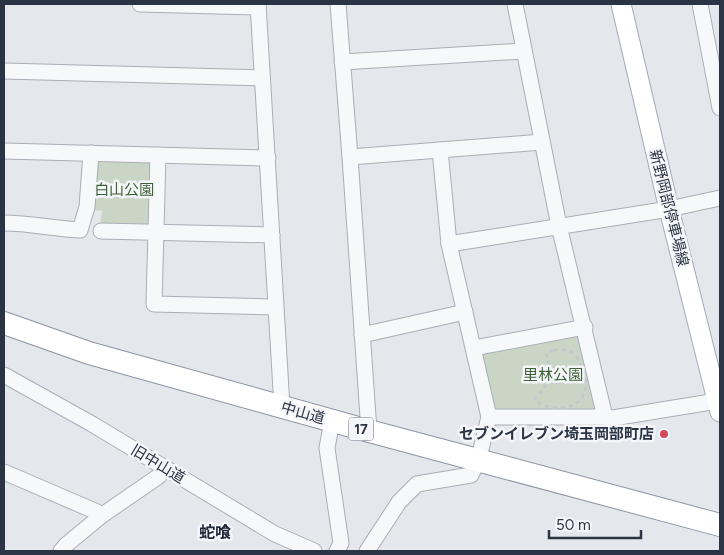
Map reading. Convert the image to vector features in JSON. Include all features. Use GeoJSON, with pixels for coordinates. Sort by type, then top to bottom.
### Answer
{"type":"FeatureCollection","features":[{"type":"Feature","properties":{"kind":"highway","name":"中山道"},"geometry":{"type":"LineString","coordinates":[[4,323],[89,353],[478,461],[720,525]]}},
{"type":"Feature","properties":{"kind":"main road","name":"新野岡部停車場線"},"geometry":{"type":"LineString","coordinates":[[621,4],[669,209],[719,406]]}},
{"type":"Feature","properties":{"kind":"street"},"geometry":{"type":"LineString","coordinates":[[140,4],[258,5],[282,407]]}},
{"type":"Feature","properties":{"kind":"street"},"geometry":{"type":"LineString","coordinates":[[338,4],[369,431]]}},
{"type":"Feature","properties":{"kind":"street"},"geometry":{"type":"LineString","coordinates":[[515,4],[559,226],[605,417]]}},
{"type":"Feature","properties":{"kind":"street"},"geometry":{"type":"LineString","coordinates":[[700,4],[717,72],[720,108]]}},
{"type":"Feature","properties":{"kind":"street"},"geometry":{"type":"LineString","coordinates":[[342,62],[524,51]]}},
{"type":"Feature","properties":{"kind":"street"},"geometry":{"type":"LineString","coordinates":[[4,71],[262,78]]}},
{"type":"Feature","properties":{"kind":"street"},"geometry":{"type":"LineString","coordinates":[[350,157],[542,142]]}},
{"type":"Feature","properties":{"kind":"street"},"geometry":{"type":"LineString","coordinates":[[368,551],[399,502],[417,484],[471,475],[478,461],[489,417],[449,244],[440,150]]}},
{"type":"Feature","properties":{"kind":"street"},"geometry":{"type":"LineString","coordinates":[[4,151],[268,158]]}},
{"type":"Feature","properties":{"kind":"street"},"geometry":{"type":"LineString","coordinates":[[4,223],[25,223],[55,229],[80,230],[87,207],[91,154]]}},
{"type":"Feature","properties":{"kind":"street"},"geometry":{"type":"LineString","coordinates":[[158,155],[154,304],[275,307]]}},
{"type":"Feature","properties":{"kind":"street"},"geometry":{"type":"LineString","coordinates":[[449,244],[669,209],[720,198]]}},
{"type":"Feature","properties":{"kind":"street"},"geometry":{"type":"LineString","coordinates":[[101,231],[272,235]]}},
{"type":"Feature","properties":{"kind":"street"},"geometry":{"type":"LineString","coordinates":[[362,335],[465,312]]}},
{"type":"Feature","properties":{"kind":"street"},"geometry":{"type":"LineString","coordinates":[[474,348],[584,327]]}},
{"type":"Feature","properties":{"kind":"street","name":"旧中山道"},"geometry":{"type":"LineString","coordinates":[[4,375],[92,424],[275,534],[314,551]]}},
{"type":"Feature","properties":{"kind":"street"},"geometry":{"type":"LineString","coordinates":[[489,417],[613,418],[719,406]]}},
{"type":"Feature","properties":{"kind":"street"},"geometry":{"type":"LineString","coordinates":[[332,421],[327,448],[341,543],[337,551]]}},
{"type":"Feature","properties":{"kind":"street"},"geometry":{"type":"LineString","coordinates":[[61,551],[66,544],[102,516],[159,476],[165,468]]}},
{"type":"Feature","properties":{"kind":"street"},"geometry":{"type":"LineString","coordinates":[[4,472],[97,512],[102,516]]}},
{"type":"Feature","properties":{"kind":"path"},"geometry":{"type":"LineString","coordinates":[[554,350],[570,351],[577,358],[585,373],[587,386],[576,404],[565,408],[548,407],[534,399],[543,391],[549,380],[550,367],[546,352],[554,350]]}},
{"type":"Feature","properties":{"kind":"green space","name":"白山公園"},"geometry":{"type":"Polygon","coordinates":[[[97,158],[153,162],[152,227],[100,225],[102,211],[93,210],[97,158]]]}},
{"type":"Feature","properties":{"kind":"green space","name":"里林公園"},"geometry":{"type":"Polygon","coordinates":[[[580,334],[599,412],[497,410],[481,356],[486,350],[580,334]]]}},
{"type":"Feature","properties":{"kind":"place","name":"セブンイレブン埼玉岡部町店"},"geometry":{"type":"Point","coordinates":[664,434]}},
{"type":"Feature","properties":{"kind":"district","name":"蛇喰"},"geometry":{"type":"Point","coordinates":[215,532]}}]}
